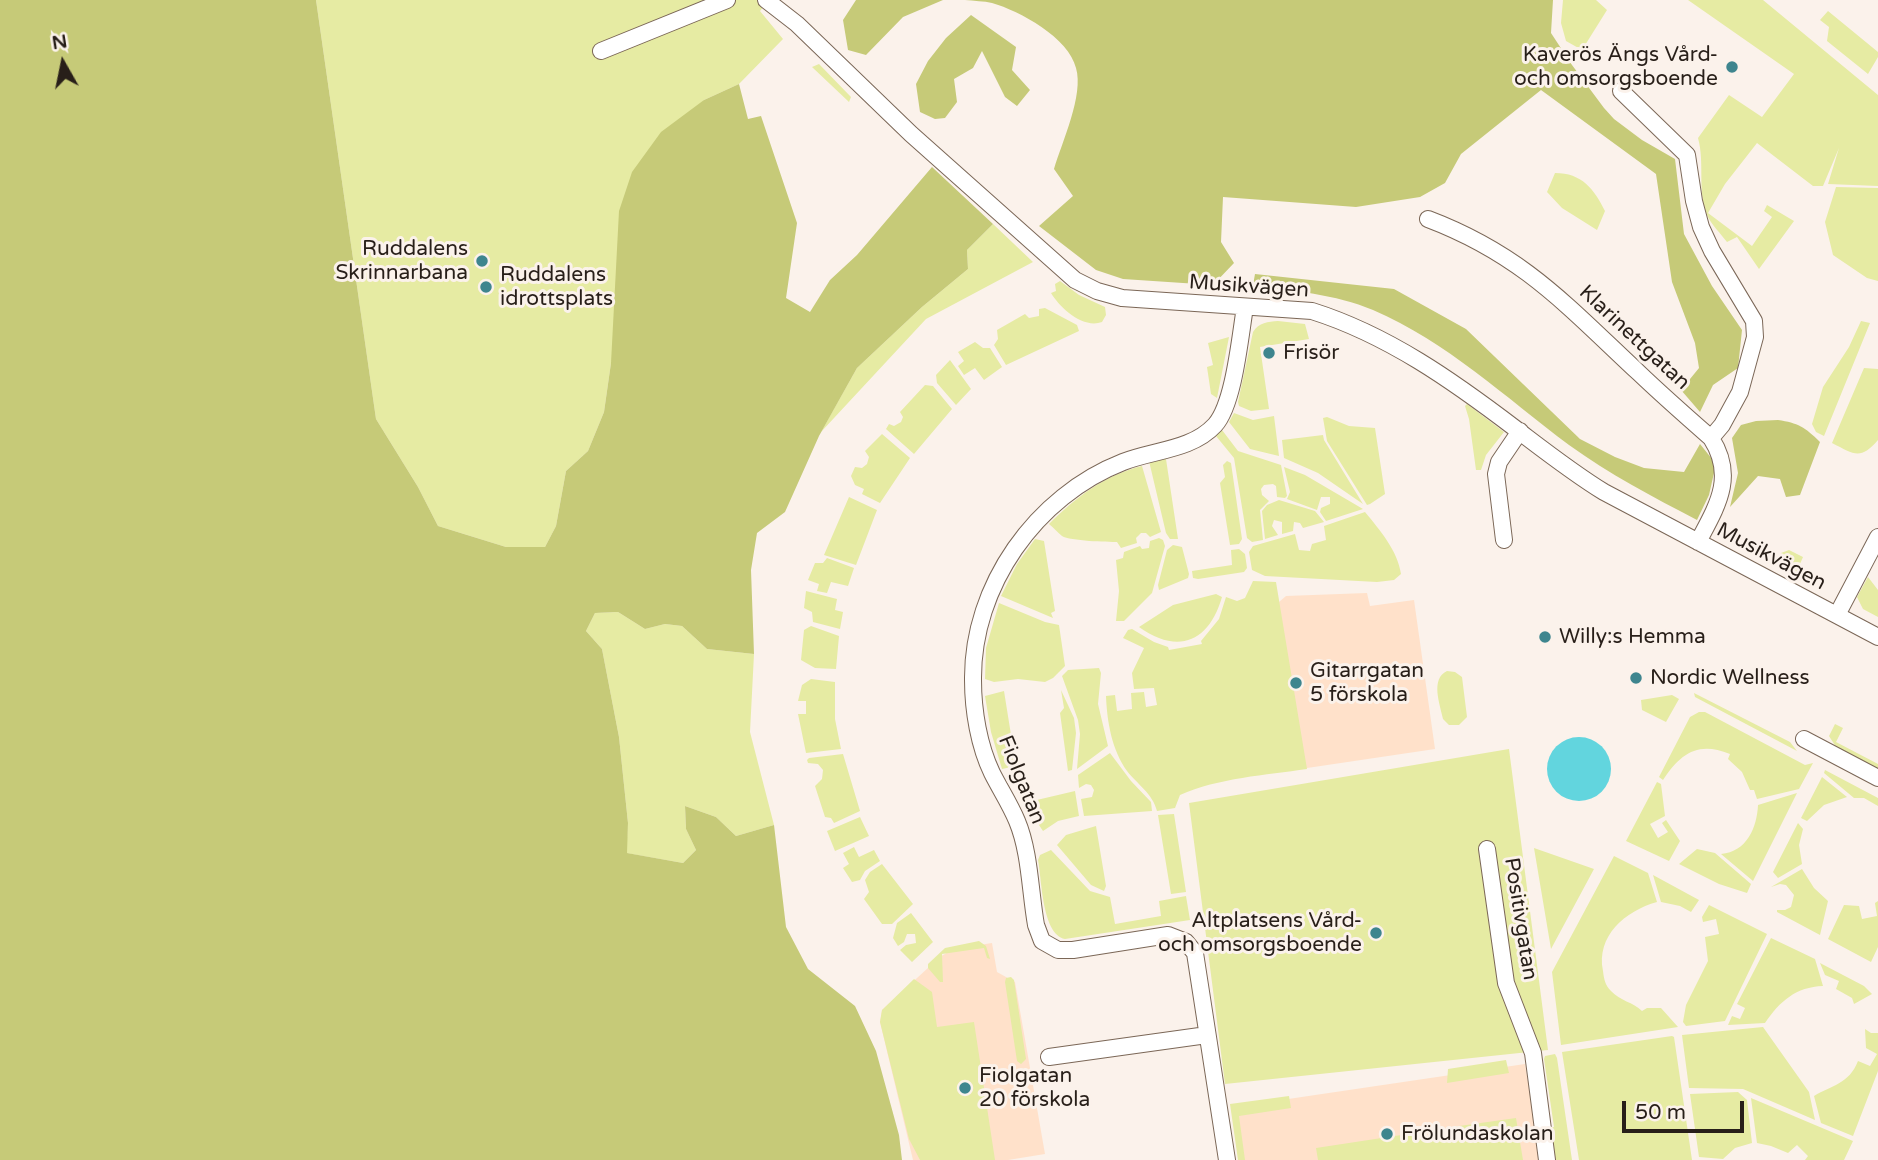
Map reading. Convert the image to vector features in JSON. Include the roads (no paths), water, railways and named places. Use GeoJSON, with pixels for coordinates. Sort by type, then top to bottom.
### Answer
{"type":"FeatureCollection","features":[{"type":"Feature","properties":{"kind":"street"},"geometry":{"type":"LineString","coordinates":[[601,51],[727,0]]}},
{"type":"Feature","properties":{"kind":"street","name":"Musikvägen"},"geometry":{"type":"LineString","coordinates":[[766,0],[775,10],[797,24],[911,134],[1075,280],[1097,291],[1122,298],[1312,311],[1341,320],[1428,367],[1520,431],[1578,477],[1878,637]]}},
{"type":"Feature","properties":{"kind":"street"},"geometry":{"type":"LineString","coordinates":[[1621,91],[1687,155],[1693,201],[1701,227],[1712,251],[1754,321],[1755,337],[1740,392],[1722,425],[1711,438]]}},
{"type":"Feature","properties":{"kind":"street","name":"Klarinettgatan"},"geometry":{"type":"LineString","coordinates":[[1428,219],[1464,233],[1506,256],[1539,280],[1711,438],[1719,450],[1724,481],[1715,510],[1698,542]]}},
{"type":"Feature","properties":{"kind":"street","name":"Fiolgatan"},"geometry":{"type":"LineString","coordinates":[[1227,1160],[1195,953],[1186,942],[1168,935],[1058,950],[1042,941],[1036,925],[1017,821],[984,751],[975,703],[974,650],[990,595],[1010,556],[1059,498],[1078,484],[1109,468],[1142,455],[1184,445],[1200,438],[1215,425],[1227,405],[1245,307]]}},
{"type":"Feature","properties":{"kind":"street"},"geometry":{"type":"LineString","coordinates":[[1504,540],[1496,474],[1499,462],[1520,431]]}},
{"type":"Feature","properties":{"kind":"street"},"geometry":{"type":"LineString","coordinates":[[1837,615],[1878,537]]}},
{"type":"Feature","properties":{"kind":"street"},"geometry":{"type":"LineString","coordinates":[[1804,738],[1878,778]]}},
{"type":"Feature","properties":{"kind":"street","name":"Positivgatan"},"geometry":{"type":"LineString","coordinates":[[1487,849],[1506,983],[1534,1053],[1548,1160]]}},
{"type":"Feature","properties":{"kind":"street"},"geometry":{"type":"LineString","coordinates":[[1049,1057],[1208,1035]]}},
{"type":"Feature","properties":{"kind":"water"},"geometry":{"type":"Polygon","coordinates":[[[1573,737],[1585,737],[1602,746],[1609,757],[1609,781],[1602,792],[1585,801],[1573,801],[1561,796],[1552,787],[1547,775],[1547,763],[1552,751],[1561,742],[1573,737]]]}},
{"type":"Feature","properties":{"kind":"place","name":"Kaverös Ängs Vård- och omsorgsboende"},"geometry":{"type":"Point","coordinates":[1732,67]}},
{"type":"Feature","properties":{"kind":"place","name":"Ruddalens Skrinnarbana"},"geometry":{"type":"Point","coordinates":[482,261]}},
{"type":"Feature","properties":{"kind":"place","name":"Ruddalens idrottsplats"},"geometry":{"type":"Point","coordinates":[486,287]}},
{"type":"Feature","properties":{"kind":"place","name":"Frisör"},"geometry":{"type":"Point","coordinates":[1269,353]}},
{"type":"Feature","properties":{"kind":"place","name":"Willy:s Hemma"},"geometry":{"type":"Point","coordinates":[1545,637]}},
{"type":"Feature","properties":{"kind":"place","name":"Nordic Wellness"},"geometry":{"type":"Point","coordinates":[1636,678]}},
{"type":"Feature","properties":{"kind":"place","name":"Gitarrgatan 5 förskola"},"geometry":{"type":"Point","coordinates":[1296,683]}},
{"type":"Feature","properties":{"kind":"place","name":"Altplatsens Vård- och omsorgsboende"},"geometry":{"type":"Point","coordinates":[1376,933]}},
{"type":"Feature","properties":{"kind":"place","name":"Fiolgatan 20 förskola"},"geometry":{"type":"Point","coordinates":[965,1088]}},
{"type":"Feature","properties":{"kind":"place","name":"Frölundaskolan"},"geometry":{"type":"Point","coordinates":[1387,1134]}}]}
